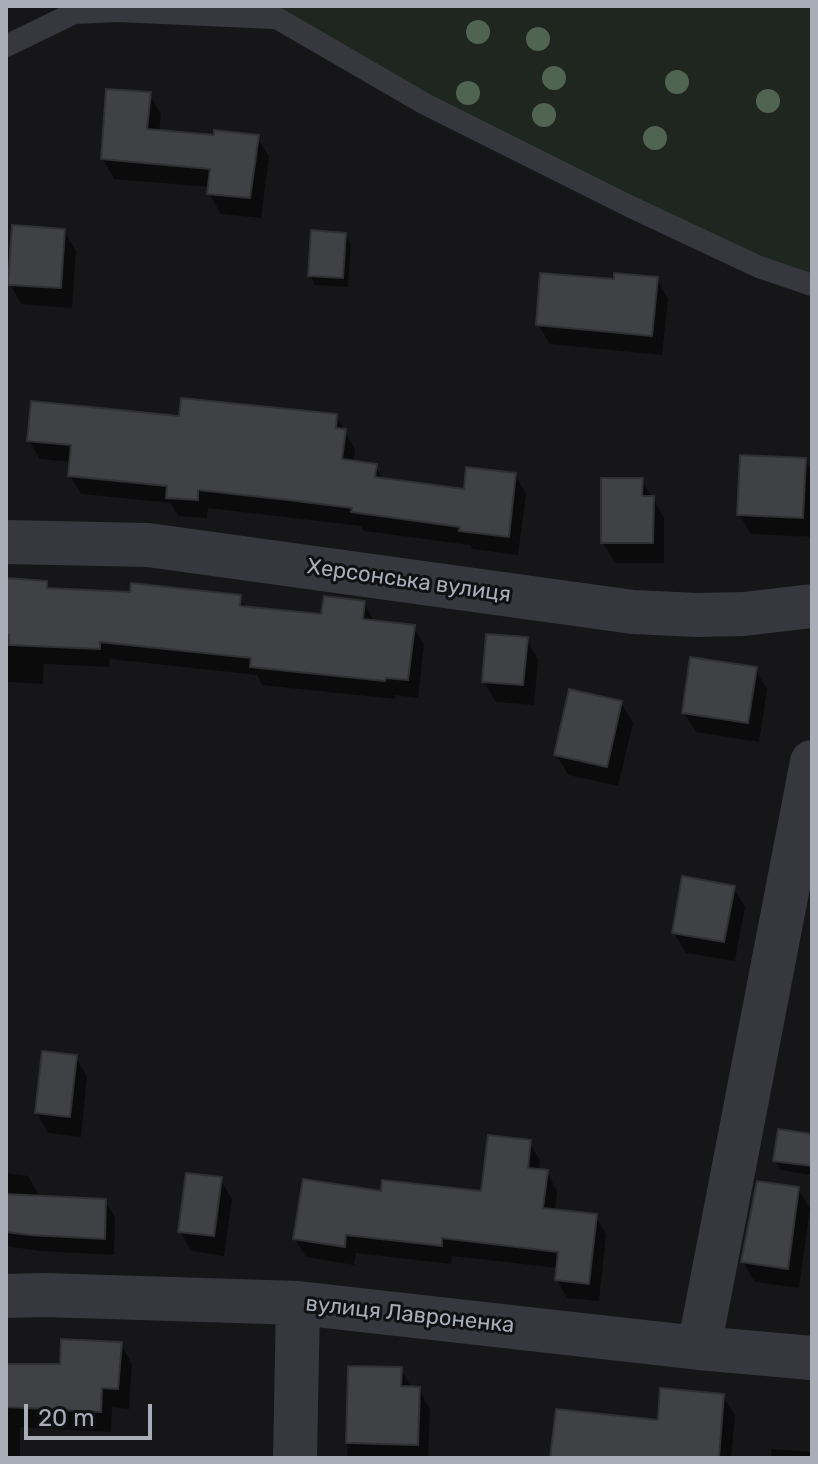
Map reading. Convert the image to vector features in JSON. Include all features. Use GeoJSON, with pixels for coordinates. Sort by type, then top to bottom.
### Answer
{"type":"FeatureCollection","features":[{"type":"Feature","properties":{"kind":"street","name":"Херсонська вулиця"},"geometry":{"type":"LineString","coordinates":[[6,542],[148,545],[633,612],[744,614],[812,606]]}},
{"type":"Feature","properties":{"kind":"street"},"geometry":{"type":"LineString","coordinates":[[699,1348],[812,762]]}},
{"type":"Feature","properties":{"kind":"street","name":"вулиця Лавроненка"},"geometry":{"type":"LineString","coordinates":[[6,1296],[298,1303],[812,1358]]}},
{"type":"Feature","properties":{"kind":"street"},"geometry":{"type":"LineString","coordinates":[[295,1458],[298,1303]]}},
{"type":"Feature","properties":{"kind":"lane"},"geometry":{"type":"LineString","coordinates":[[256,6],[425,104],[759,267],[812,285]]}},
{"type":"Feature","properties":{"kind":"lane"},"geometry":{"type":"LineString","coordinates":[[6,46],[74,13],[118,11],[276,19]]}},
{"type":"Feature","properties":{"kind":"shaded area"},"geometry":{"type":"Polygon","coordinates":[[[256,6],[812,6],[812,285],[759,267],[256,6]]]}},
{"type":"Feature","properties":{"kind":"building"},"geometry":{"type":"Polygon","coordinates":[[[106,89],[151,92],[147,129],[214,135],[214,130],[259,135],[250,198],[207,194],[210,169],[101,159],[106,89]]]}},
{"type":"Feature","properties":{"kind":"building"},"geometry":{"type":"Polygon","coordinates":[[[12,225],[65,229],[61,288],[8,285],[12,225]]]}},
{"type":"Feature","properties":{"kind":"building"},"geometry":{"type":"Polygon","coordinates":[[[311,230],[346,233],[343,278],[308,276],[311,230]]]}},
{"type":"Feature","properties":{"kind":"building"},"geometry":{"type":"Polygon","coordinates":[[[540,273],[614,279],[614,273],[658,277],[652,336],[536,325],[540,273]]]}},
{"type":"Feature","properties":{"kind":"building"},"geometry":{"type":"Polygon","coordinates":[[[181,398],[337,414],[336,428],[346,429],[342,459],[377,464],[375,477],[464,489],[466,467],[516,473],[509,537],[351,512],[352,508],[288,500],[198,490],[198,500],[166,498],[167,486],[68,476],[71,445],[27,441],[31,401],[179,416],[181,398]]]}},
{"type":"Feature","properties":{"kind":"building"},"geometry":{"type":"Polygon","coordinates":[[[740,455],[806,458],[803,518],[737,515],[740,455]]]}},
{"type":"Feature","properties":{"kind":"building"},"geometry":{"type":"Polygon","coordinates":[[[601,478],[643,478],[642,496],[654,496],[653,543],[601,543],[601,478]]]}},
{"type":"Feature","properties":{"kind":"building"},"geometry":{"type":"Polygon","coordinates":[[[6,578],[47,581],[47,588],[130,592],[131,583],[241,595],[240,606],[321,614],[324,596],[365,601],[363,619],[415,625],[408,680],[386,678],[385,681],[250,667],[251,658],[100,642],[100,649],[9,645],[9,635],[6,635],[6,578]]]}},
{"type":"Feature","properties":{"kind":"building"},"geometry":{"type":"Polygon","coordinates":[[[486,634],[528,637],[523,685],[482,682],[486,634]]]}},
{"type":"Feature","properties":{"kind":"building"},"geometry":{"type":"Polygon","coordinates":[[[690,657],[757,667],[748,723],[682,713],[690,657]]]}},
{"type":"Feature","properties":{"kind":"building"},"geometry":{"type":"Polygon","coordinates":[[[569,689],[622,701],[607,767],[554,755],[569,689]]]}},
{"type":"Feature","properties":{"kind":"building"},"geometry":{"type":"Polygon","coordinates":[[[682,876],[735,886],[724,942],[672,933],[682,876]]]}},
{"type":"Feature","properties":{"kind":"building"},"geometry":{"type":"Polygon","coordinates":[[[42,1051],[77,1055],[70,1117],[35,1113],[42,1051]]]}},
{"type":"Feature","properties":{"kind":"building"},"geometry":{"type":"Polygon","coordinates":[[[778,1129],[812,1134],[812,1166],[773,1161],[778,1129]]]}},
{"type":"Feature","properties":{"kind":"building"},"geometry":{"type":"Polygon","coordinates":[[[488,1135],[531,1140],[528,1168],[548,1170],[543,1208],[597,1214],[589,1284],[555,1280],[558,1252],[442,1238],[442,1246],[346,1235],[345,1247],[293,1239],[303,1179],[381,1191],[382,1180],[481,1191],[488,1135]]]}},
{"type":"Feature","properties":{"kind":"building"},"geometry":{"type":"Polygon","coordinates":[[[186,1173],[222,1177],[214,1236],[178,1232],[186,1173]]]}},
{"type":"Feature","properties":{"kind":"building"},"geometry":{"type":"Polygon","coordinates":[[[757,1181],[799,1187],[788,1269],[741,1262],[757,1181]]]}},
{"type":"Feature","properties":{"kind":"building"},"geometry":{"type":"Polygon","coordinates":[[[6,1194],[106,1199],[105,1239],[6,1232],[6,1194]]]}},
{"type":"Feature","properties":{"kind":"building"},"geometry":{"type":"Polygon","coordinates":[[[61,1339],[122,1342],[118,1389],[102,1388],[101,1412],[6,1407],[6,1364],[60,1364],[61,1339]]]}},
{"type":"Feature","properties":{"kind":"building"},"geometry":{"type":"Polygon","coordinates":[[[348,1366],[402,1367],[401,1386],[420,1387],[418,1445],[346,1443],[348,1366]]]}},
{"type":"Feature","properties":{"kind":"building"},"geometry":{"type":"Polygon","coordinates":[[[660,1388],[724,1394],[719,1458],[550,1458],[556,1409],[658,1420],[660,1388]]]}}]}
